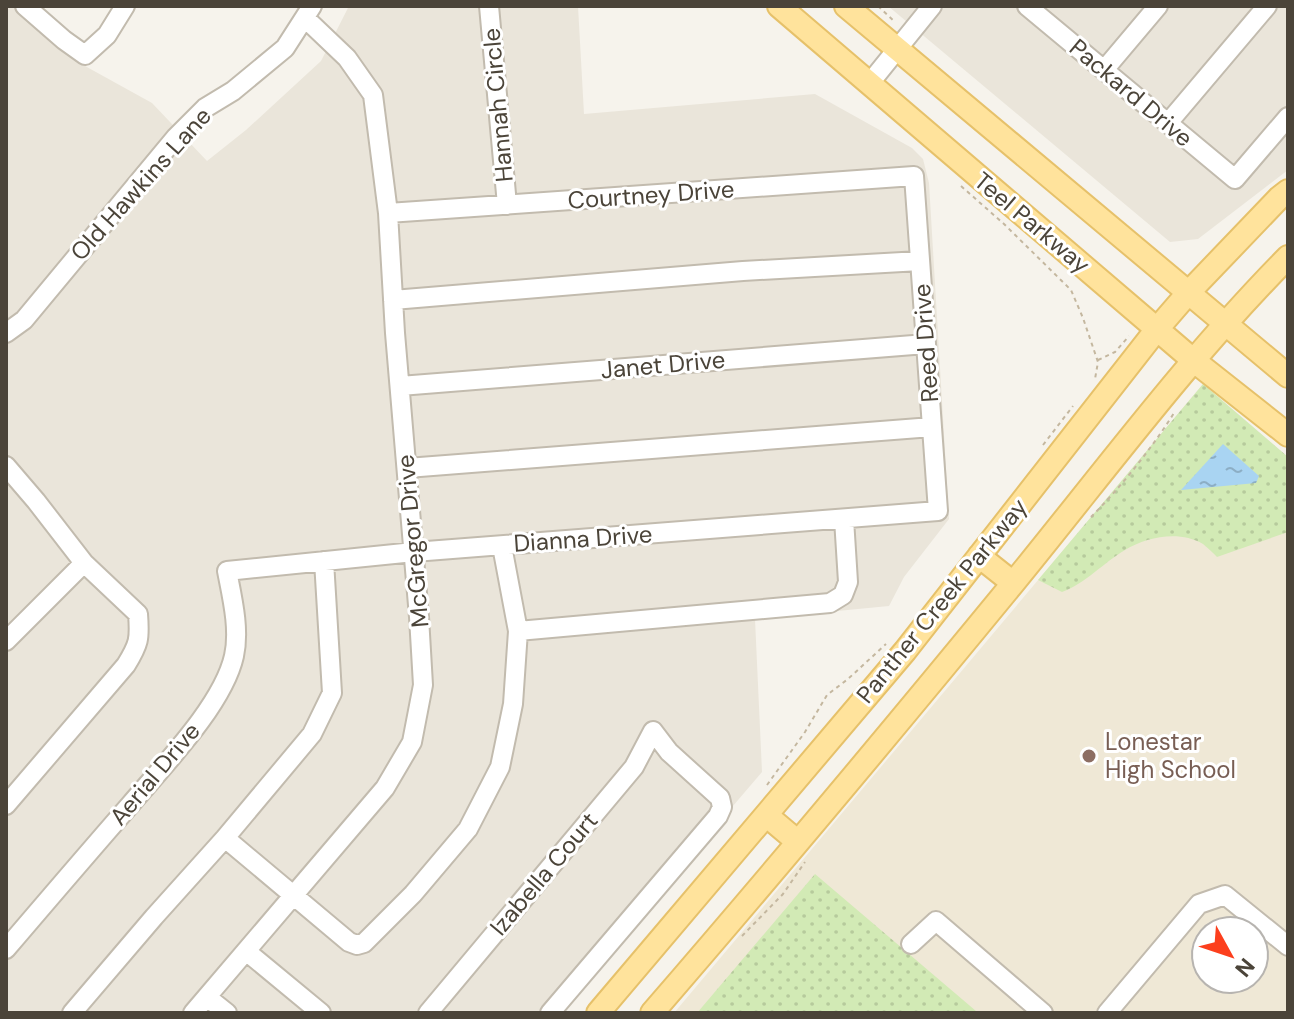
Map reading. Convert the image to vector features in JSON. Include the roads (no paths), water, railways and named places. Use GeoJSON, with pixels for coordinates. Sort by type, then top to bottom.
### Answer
{"type":"FeatureCollection","features":[{"type":"Feature","properties":{"kind":"main road","name":"Teel Parkway"},"geometry":{"type":"LineString","coordinates":[[779,6],[1193,360],[1288,435]]}},
{"type":"Feature","properties":{"kind":"main road","name":"Teel Parkway"},"geometry":{"type":"LineString","coordinates":[[846,6],[1288,376]]}},
{"type":"Feature","properties":{"kind":"main road","name":"Panther Creek Parkway"},"geometry":{"type":"LineString","coordinates":[[598,1013],[905,651],[1157,329],[1288,191]]}},
{"type":"Feature","properties":{"kind":"main road","name":"Panther Creek Parkway"},"geometry":{"type":"LineString","coordinates":[[652,1013],[1013,583],[1193,360],[1288,257]]}},
{"type":"Feature","properties":{"kind":"main road"},"geometry":{"type":"LineString","coordinates":[[979,556],[1013,583]]}},
{"type":"Feature","properties":{"kind":"main road"},"geometry":{"type":"LineString","coordinates":[[766,815],[798,842]]}},
{"type":"Feature","properties":{"kind":"street"},"geometry":{"type":"LineString","coordinates":[[25,6],[85,55],[107,35],[125,6]]}},
{"type":"Feature","properties":{"kind":"street","name":"Hannah Circle"},"geometry":{"type":"LineString","coordinates":[[489,6],[507,205]]}},
{"type":"Feature","properties":{"kind":"street"},"geometry":{"type":"LineString","coordinates":[[869,84],[932,6]]}},
{"type":"Feature","properties":{"kind":"street"},"geometry":{"type":"LineString","coordinates":[[1104,70],[1158,6]]}},
{"type":"Feature","properties":{"kind":"street"},"geometry":{"type":"LineString","coordinates":[[1168,123],[1267,6]]}},
{"type":"Feature","properties":{"kind":"street","name":"Packard Drive"},"geometry":{"type":"LineString","coordinates":[[1039,10],[1104,70],[1235,179],[1288,117]]}},
{"type":"Feature","properties":{"kind":"street","name":"McGregor Drive"},"geometry":{"type":"LineString","coordinates":[[193,1013],[385,788],[412,742],[423,685],[388,213],[373,95],[308,12]]}},
{"type":"Feature","properties":{"kind":"street","name":"Old Hawkins Lane"},"geometry":{"type":"LineString","coordinates":[[6,333],[24,320],[176,137],[205,108],[233,91],[285,48],[308,12]]}},
{"type":"Feature","properties":{"kind":"street","name":"Courtney Drive"},"geometry":{"type":"LineString","coordinates":[[388,213],[914,176]]}},
{"type":"Feature","properties":{"kind":"street","name":"Reed Drive"},"geometry":{"type":"LineString","coordinates":[[914,176],[938,511]]}},
{"type":"Feature","properties":{"kind":"street"},"geometry":{"type":"LineString","coordinates":[[393,300],[743,271],[920,261]]}},
{"type":"Feature","properties":{"kind":"street","name":"Janet Drive"},"geometry":{"type":"LineString","coordinates":[[400,386],[926,344]]}},
{"type":"Feature","properties":{"kind":"street"},"geometry":{"type":"LineString","coordinates":[[407,468],[932,427]]}},
{"type":"Feature","properties":{"kind":"street"},"geometry":{"type":"LineString","coordinates":[[6,466],[84,563],[138,614],[139,635],[137,648],[126,665],[6,805]]}},
{"type":"Feature","properties":{"kind":"street","name":"Dianna Drive"},"geometry":{"type":"LineString","coordinates":[[227,571],[414,552],[938,511]]}},
{"type":"Feature","properties":{"kind":"street"},"geometry":{"type":"LineString","coordinates":[[518,631],[830,603],[843,595],[848,582],[844,519]]}},
{"type":"Feature","properties":{"kind":"street"},"geometry":{"type":"LineString","coordinates":[[225,838],[349,942],[357,945],[364,943],[413,894],[468,829],[500,767],[513,704],[518,631],[502,546]]}},
{"type":"Feature","properties":{"kind":"street"},"geometry":{"type":"LineString","coordinates":[[72,1013],[312,734],[332,693],[324,561]]}},
{"type":"Feature","properties":{"kind":"street"},"geometry":{"type":"LineString","coordinates":[[10,629],[84,563]]}},
{"type":"Feature","properties":{"kind":"street","name":"Aerial Drive"},"geometry":{"type":"LineString","coordinates":[[6,949],[202,719],[221,689],[235,645],[227,571]]}},
{"type":"Feature","properties":{"kind":"street","name":"Izabella Court"},"geometry":{"type":"LineString","coordinates":[[428,1013],[634,767],[653,731],[669,752],[720,798],[722,807],[718,816],[550,1013]]}},
{"type":"Feature","properties":{"kind":"street"},"geometry":{"type":"LineString","coordinates":[[1107,1013],[1199,904],[1225,895],[1288,946]]}},
{"type":"Feature","properties":{"kind":"street"},"geometry":{"type":"LineString","coordinates":[[911,944],[936,921],[1043,1013]]}},
{"type":"Feature","properties":{"kind":"street"},"geometry":{"type":"LineString","coordinates":[[246,951],[321,1013]]}},
{"type":"Feature","properties":{"kind":"street"},"geometry":{"type":"LineString","coordinates":[[207,997],[227,1013]]}},
{"type":"Feature","properties":{"kind":"water"},"geometry":{"type":"Polygon","coordinates":[[[1223,444],[1259,476],[1256,483],[1181,490],[1223,444]]]}},
{"type":"Feature","properties":{"kind":"place","name":"Lonestar High School"},"geometry":{"type":"Point","coordinates":[1089,756]}}]}
